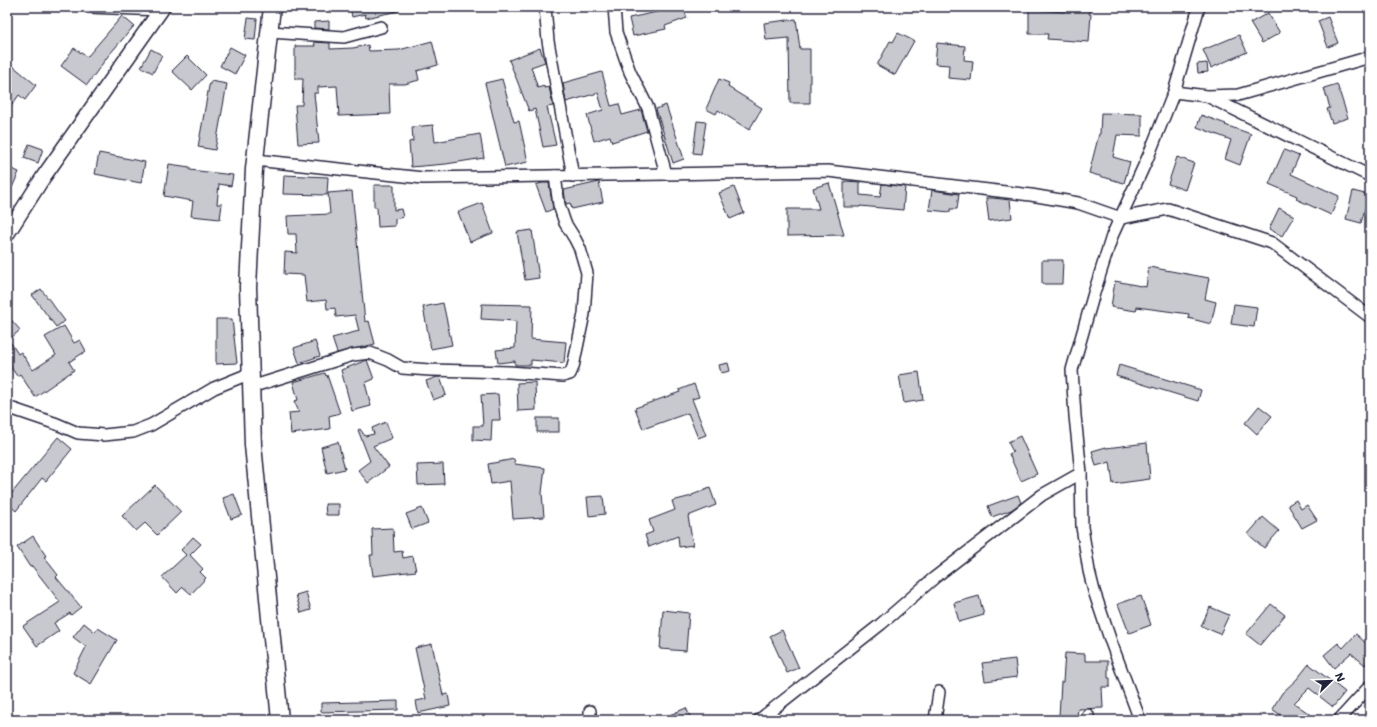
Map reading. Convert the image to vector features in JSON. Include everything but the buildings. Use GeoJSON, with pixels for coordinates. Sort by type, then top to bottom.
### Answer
{"type":"FeatureCollection","features":[{"type":"Feature","properties":{"kind":"main road"},"geometry":{"type":"LineString","coordinates":[[272,7],[255,160],[248,287],[253,445],[280,720]]}},
{"type":"Feature","properties":{"kind":"street"},"geometry":{"type":"LineString","coordinates":[[89,7],[162,9]]}},
{"type":"Feature","properties":{"kind":"street"},"geometry":{"type":"LineString","coordinates":[[545,7],[548,41],[573,176]]}},
{"type":"Feature","properties":{"kind":"street"},"geometry":{"type":"LineString","coordinates":[[614,7],[616,32],[630,72],[648,108],[666,174]]}},
{"type":"Feature","properties":{"kind":"street"},"geometry":{"type":"LineString","coordinates":[[1140,720],[1111,642],[1089,571],[1082,527],[1081,473],[1072,370],[1112,236],[1148,157],[1174,92],[1200,7]]}},
{"type":"Feature","properties":{"kind":"street"},"geometry":{"type":"LineString","coordinates":[[7,234],[44,176],[162,9]]}},
{"type":"Feature","properties":{"kind":"street"},"geometry":{"type":"LineString","coordinates":[[270,32],[344,37],[381,27]]}},
{"type":"Feature","properties":{"kind":"street"},"geometry":{"type":"LineString","coordinates":[[1174,92],[1207,96],[1238,95],[1370,57]]}},
{"type":"Feature","properties":{"kind":"street"},"geometry":{"type":"LineString","coordinates":[[1207,96],[1370,176]]}},
{"type":"Feature","properties":{"kind":"street"},"geometry":{"type":"LineString","coordinates":[[255,160],[423,178],[828,171],[1031,195],[1078,203],[1121,218],[1168,209],[1272,243],[1370,317]]}},
{"type":"Feature","properties":{"kind":"street"},"geometry":{"type":"LineString","coordinates":[[7,407],[57,424],[78,433],[104,436],[133,432],[214,388],[370,353],[388,360],[402,368],[509,372],[563,376],[570,374],[573,367],[584,314],[587,273],[578,244],[565,223],[559,205],[555,176]]}},
{"type":"Feature","properties":{"kind":"street"},"geometry":{"type":"LineString","coordinates":[[758,720],[881,624],[934,578],[1042,495],[1081,473]]}},
{"type":"Feature","properties":{"kind":"street"},"geometry":{"type":"LineString","coordinates":[[1338,720],[1370,686]]}},
{"type":"Feature","properties":{"kind":"street"},"geometry":{"type":"LineString","coordinates":[[935,720],[939,692]]}}]}
